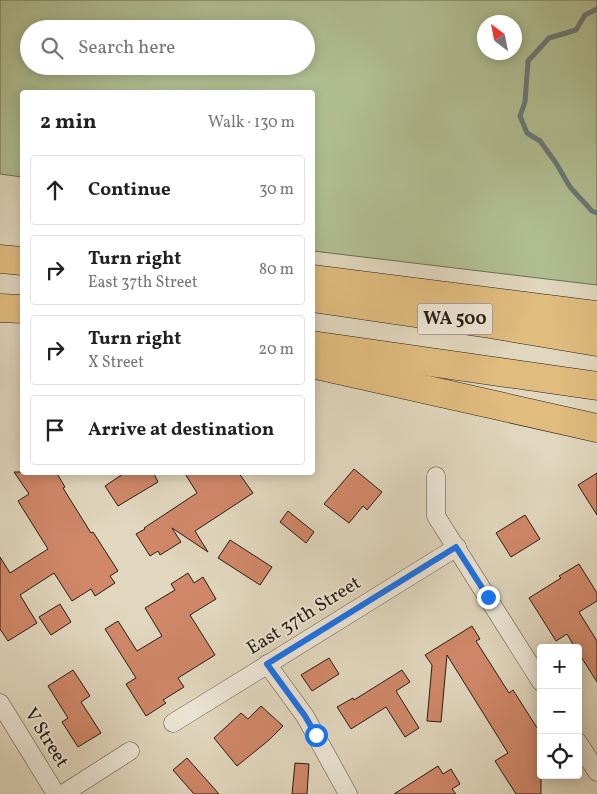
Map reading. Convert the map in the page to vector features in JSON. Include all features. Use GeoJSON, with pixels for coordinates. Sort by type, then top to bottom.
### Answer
{"type":"FeatureCollection","features":[{"type":"Feature","properties":{"kind":"highway"},"geometry":{"type":"LineString","coordinates":[[0,258],[20,256]]}},
{"type":"Feature","properties":{"kind":"highway"},"geometry":{"type":"LineString","coordinates":[[0,258],[20,261]]}},
{"type":"Feature","properties":{"kind":"highway"},"geometry":{"type":"LineString","coordinates":[[315,279],[597,314]]}},
{"type":"Feature","properties":{"kind":"highway","name":"WA 500"},"geometry":{"type":"LineString","coordinates":[[315,298],[597,342]]}},
{"type":"Feature","properties":{"kind":"highway"},"geometry":{"type":"LineString","coordinates":[[0,308],[20,309]]}},
{"type":"Feature","properties":{"kind":"highway","name":"WA 500"},"geometry":{"type":"LineString","coordinates":[[315,345],[597,386]]}},
{"type":"Feature","properties":{"kind":"highway"},"geometry":{"type":"LineString","coordinates":[[315,365],[597,428]]}},
{"type":"Feature","properties":{"kind":"street"},"geometry":{"type":"LineString","coordinates":[[436,476],[436,516],[537,676]]}},
{"type":"Feature","properties":{"kind":"street","name":"East 37th Street"},"geometry":{"type":"LineString","coordinates":[[173,722],[456,547]]}},
{"type":"Feature","properties":{"kind":"street"},"geometry":{"type":"LineString","coordinates":[[267,664],[305,716],[348,794]]}},
{"type":"Feature","properties":{"kind":"street","name":"V Street"},"geometry":{"type":"LineString","coordinates":[[0,703],[56,794]]}},
{"type":"Feature","properties":{"kind":"street"},"geometry":{"type":"LineString","coordinates":[[582,748],[597,772]]}},
{"type":"Feature","properties":{"kind":"street"},"geometry":{"type":"LineString","coordinates":[[63,794],[130,751]]}},
{"type":"Feature","properties":{"kind":"green space"},"geometry":{"type":"Polygon","coordinates":[[[0,0],[597,0],[597,285],[315,251],[315,90],[20,90],[20,177],[0,174],[0,0]]]}},
{"type":"Feature","properties":{"kind":"building"},"geometry":{"type":"Polygon","coordinates":[[[354,469],[382,492],[367,510],[363,506],[349,523],[324,504],[354,469]]]}},
{"type":"Feature","properties":{"kind":"building"},"geometry":{"type":"Polygon","coordinates":[[[14,472],[20,472],[20,475],[58,475],[65,487],[63,488],[91,533],[93,532],[118,571],[110,576],[115,583],[95,596],[91,589],[72,601],[54,573],[20,595],[37,623],[8,641],[0,629],[0,557],[10,573],[48,549],[18,501],[29,494],[14,472]]]}},
{"type":"Feature","properties":{"kind":"building"},"geometry":{"type":"Polygon","coordinates":[[[597,473],[597,515],[578,485],[597,473]]]}},
{"type":"Feature","properties":{"kind":"building"},"geometry":{"type":"Polygon","coordinates":[[[122,475],[154,475],[158,482],[118,506],[105,486],[122,475]]]}},
{"type":"Feature","properties":{"kind":"building"},"geometry":{"type":"Polygon","coordinates":[[[186,475],[240,475],[253,493],[195,531],[208,552],[172,528],[181,542],[160,555],[158,551],[150,556],[136,534],[197,493],[186,475]]]}},
{"type":"Feature","properties":{"kind":"building"},"geometry":{"type":"Polygon","coordinates":[[[288,511],[314,532],[306,543],[280,522],[288,511]]]}},
{"type":"Feature","properties":{"kind":"building"},"geometry":{"type":"Polygon","coordinates":[[[525,515],[540,539],[511,557],[496,533],[525,515]]]}},
{"type":"Feature","properties":{"kind":"building"},"geometry":{"type":"Polygon","coordinates":[[[230,540],[272,567],[260,585],[218,558],[230,540]]]}},
{"type":"Feature","properties":{"kind":"building"},"geometry":{"type":"Polygon","coordinates":[[[579,564],[597,593],[597,601],[579,612],[597,641],[597,682],[582,658],[582,644],[573,644],[567,634],[556,641],[529,598],[561,578],[559,576],[579,564]]]}},
{"type":"Feature","properties":{"kind":"building"},"geometry":{"type":"Polygon","coordinates":[[[188,573],[194,583],[203,577],[216,599],[190,615],[215,655],[178,678],[184,687],[163,700],[166,703],[146,716],[126,684],[136,678],[105,629],[118,621],[137,651],[162,636],[145,608],[175,590],[171,584],[188,573]]]}},
{"type":"Feature","properties":{"kind":"building"},"geometry":{"type":"Polygon","coordinates":[[[60,604],[71,622],[51,635],[39,617],[60,604]]]}},
{"type":"Feature","properties":{"kind":"building"},"geometry":{"type":"Polygon","coordinates":[[[472,626],[480,639],[476,641],[509,693],[513,690],[537,728],[537,779],[541,779],[541,794],[516,794],[495,761],[508,753],[447,655],[441,722],[427,721],[432,665],[425,655],[472,626]]]}},
{"type":"Feature","properties":{"kind":"building"},"geometry":{"type":"Polygon","coordinates":[[[329,658],[339,674],[312,691],[301,675],[329,658]]]}},
{"type":"Feature","properties":{"kind":"building"},"geometry":{"type":"Polygon","coordinates":[[[73,670],[90,696],[81,702],[101,733],[78,747],[62,722],[68,718],[48,686],[73,670]]]}},
{"type":"Feature","properties":{"kind":"building"},"geometry":{"type":"Polygon","coordinates":[[[402,670],[410,682],[396,691],[419,728],[405,737],[386,707],[351,729],[337,707],[353,698],[354,700],[402,670]]]}},
{"type":"Feature","properties":{"kind":"building"},"geometry":{"type":"Polygon","coordinates":[[[261,706],[283,726],[237,766],[214,738],[241,713],[248,719],[261,706]]]}},
{"type":"Feature","properties":{"kind":"building"},"geometry":{"type":"Polygon","coordinates":[[[187,758],[219,794],[194,794],[173,770],[187,758]]]}},
{"type":"Feature","properties":{"kind":"building"},"geometry":{"type":"Polygon","coordinates":[[[295,763],[309,764],[307,794],[292,794],[295,763]]]}},
{"type":"Feature","properties":{"kind":"building"},"geometry":{"type":"Polygon","coordinates":[[[438,766],[443,774],[451,769],[460,784],[452,789],[456,794],[394,794],[438,766]]]}},
{"type":"Feature","properties":{"kind":"waterway"},"geometry":{"type":"LineString","coordinates":[[597,9],[585,15],[576,30],[549,38],[528,61],[525,102],[520,116],[527,133],[540,141],[570,187],[592,211],[597,213]]}},
{"type":"Feature","properties":{"kind":"route"},"geometry":{"type":"LineString","coordinates":[[316,735],[305,716],[267,664],[456,547],[488,597]]}}]}
